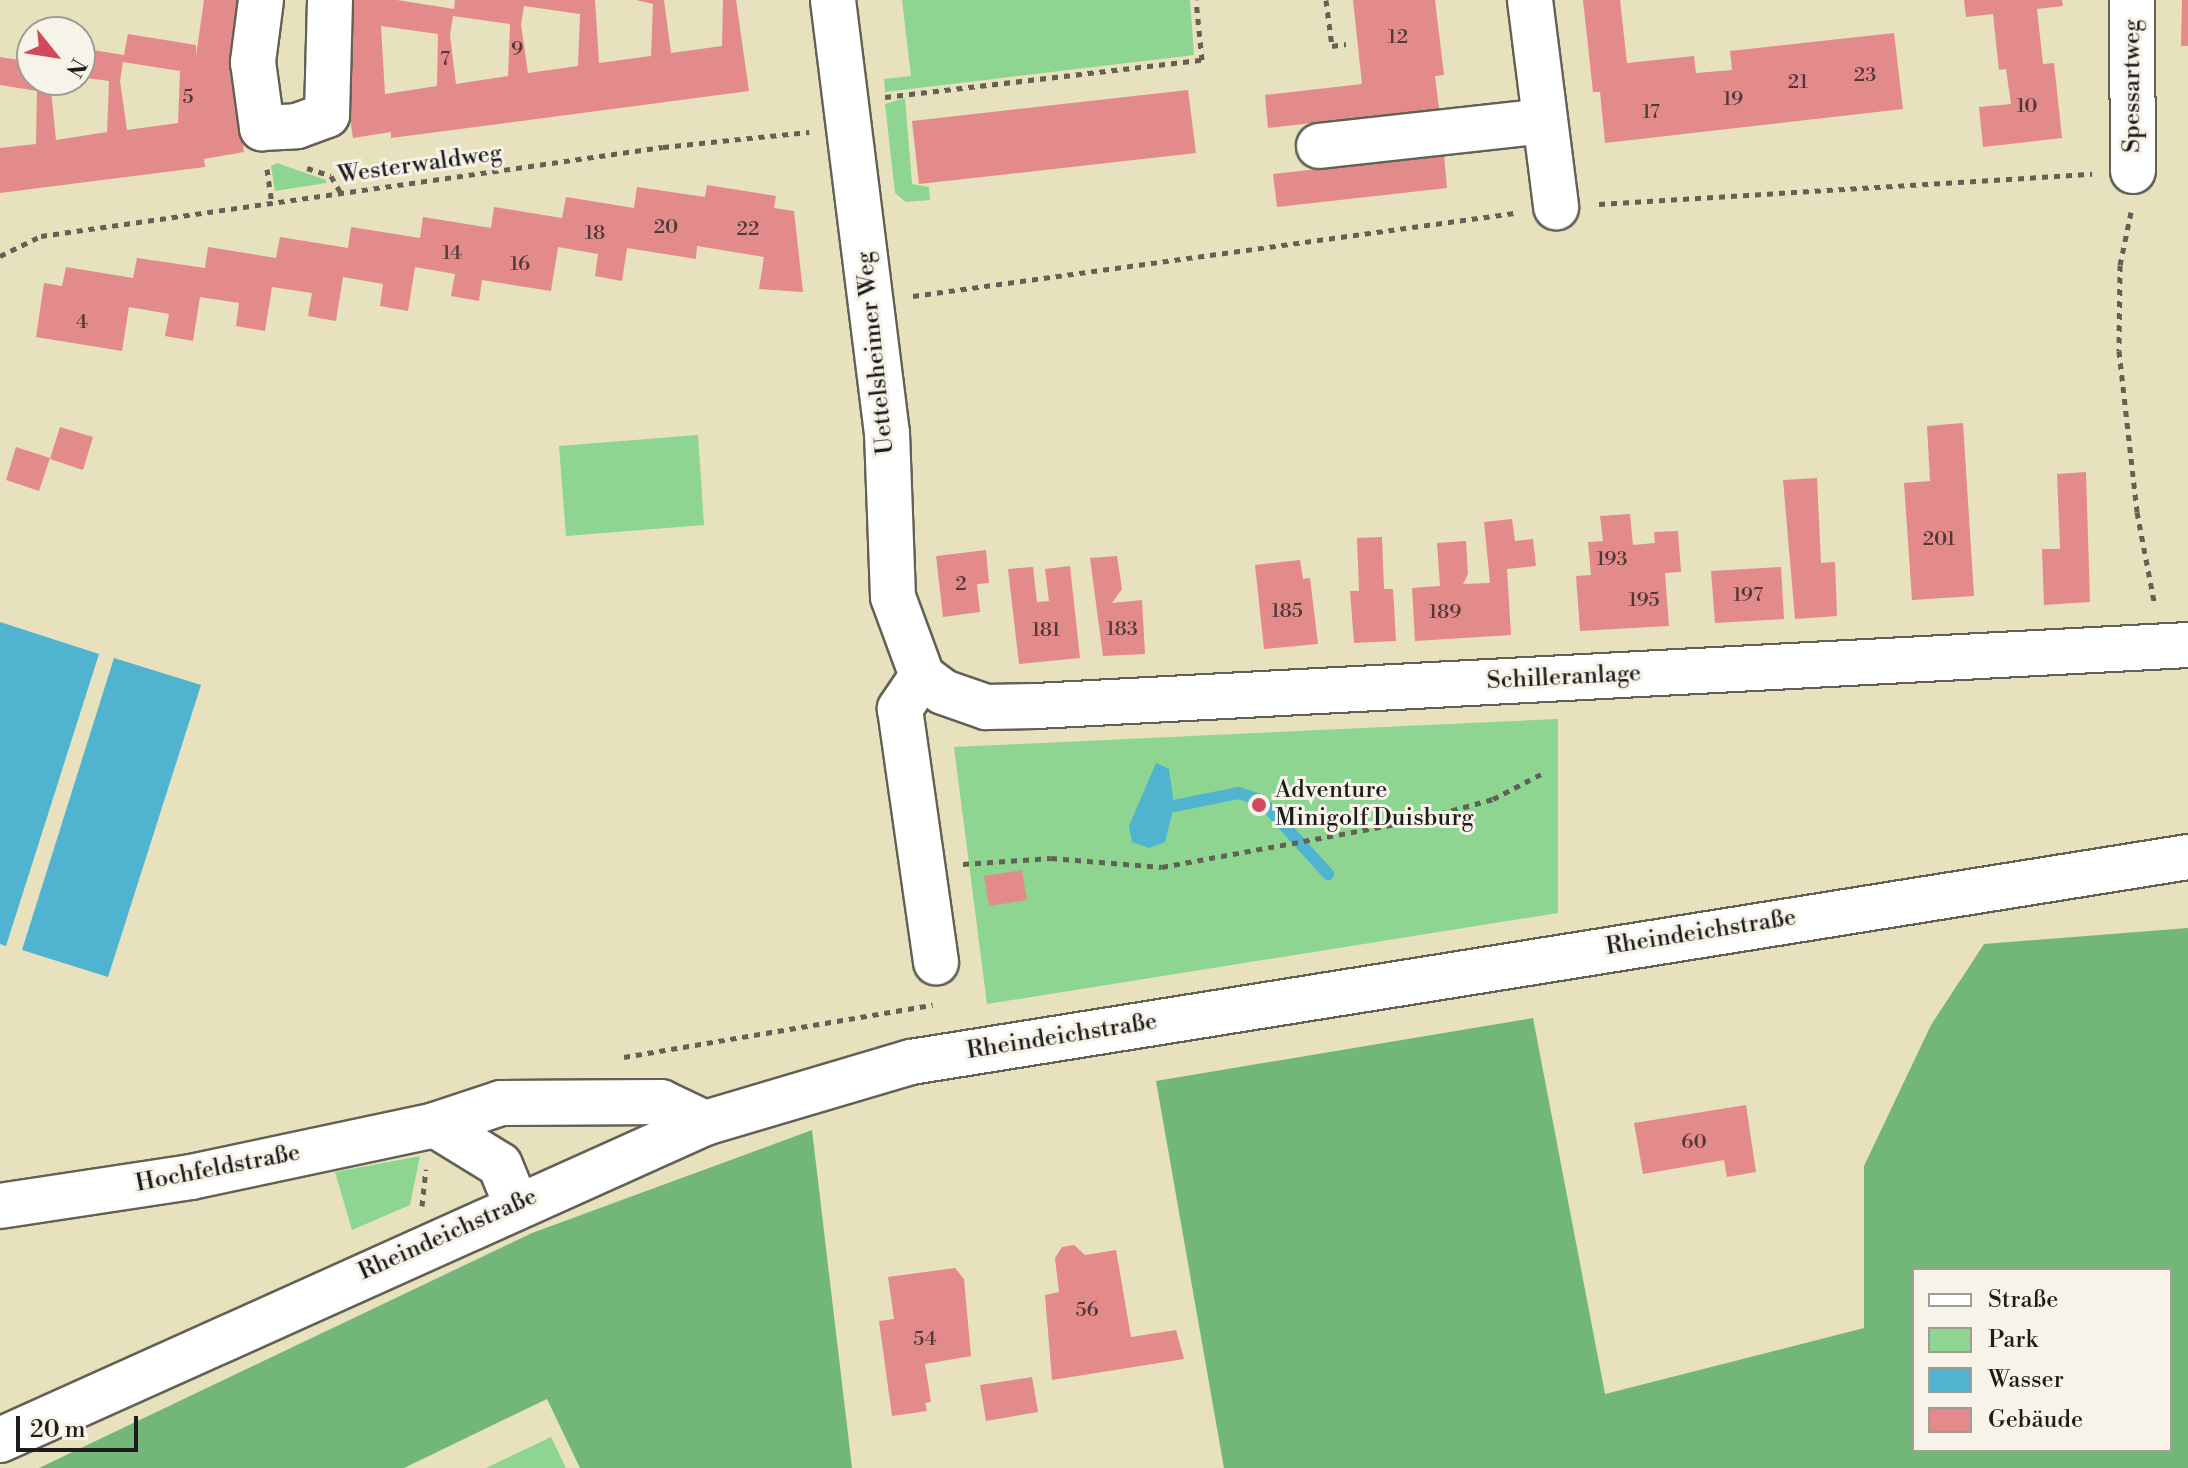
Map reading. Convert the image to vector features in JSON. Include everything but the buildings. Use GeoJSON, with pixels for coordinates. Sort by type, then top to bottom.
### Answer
{"type":"FeatureCollection","features":[{"type":"Feature","properties":{"kind":"street"},"geometry":{"type":"LineString","coordinates":[[261,0],[253,62],[262,128],[297,126],[327,115],[330,0]]}},
{"type":"Feature","properties":{"kind":"street","name":"Uettelsheimer Weg"},"geometry":{"type":"LineString","coordinates":[[833,0],[887,433],[893,597],[933,684]]}},
{"type":"Feature","properties":{"kind":"street"},"geometry":{"type":"LineString","coordinates":[[1530,0],[1556,207]]}},
{"type":"Feature","properties":{"kind":"street","name":"Spessartweg"},"geometry":{"type":"LineString","coordinates":[[2132,0],[2133,171]]}},
{"type":"Feature","properties":{"kind":"street"},"geometry":{"type":"LineString","coordinates":[[1319,146],[1545,121]]}},
{"type":"Feature","properties":{"kind":"street","name":"Schilleranlage"},"geometry":{"type":"LineString","coordinates":[[933,684],[986,707],[1036,706],[2172,646]]}},
{"type":"Feature","properties":{"kind":"street"},"geometry":{"type":"LineString","coordinates":[[933,684],[900,709],[936,962]]}},
{"type":"Feature","properties":{"kind":"street","name":"Rheindeichstraße"},"geometry":{"type":"LineString","coordinates":[[0,1440],[516,1204],[705,1123],[911,1062],[2188,857]]}},
{"type":"Feature","properties":{"kind":"street","name":"Hochfeldstraße"},"geometry":{"type":"LineString","coordinates":[[0,1206],[431,1141],[501,1103],[609,1099],[661,1102],[705,1123]]}},
{"type":"Feature","properties":{"kind":"street"},"geometry":{"type":"LineString","coordinates":[[431,1141],[500,1165],[516,1204]]}},
{"type":"Feature","properties":{"kind":"path","name":"Westerwaldweg"},"geometry":{"type":"LineString","coordinates":[[0,256],[41,236],[272,204],[1202,60],[1196,0]]}},
{"type":"Feature","properties":{"kind":"path"},"geometry":{"type":"LineString","coordinates":[[1326,0],[1332,46],[1346,44]]}},
{"type":"Feature","properties":{"kind":"path"},"geometry":{"type":"LineString","coordinates":[[264,154],[272,204]]}},
{"type":"Feature","properties":{"kind":"path"},"geometry":{"type":"LineString","coordinates":[[871,302],[1556,207],[2133,171],[2130,235],[2120,265],[2119,351],[2137,512],[2172,646]]}},
{"type":"Feature","properties":{"kind":"path"},"geometry":{"type":"LineString","coordinates":[[923,871],[1019,858],[1162,867],[1301,838],[1417,820],[1493,799],[1545,772]]}},
{"type":"Feature","properties":{"kind":"path"},"geometry":{"type":"LineString","coordinates":[[420,1203],[431,1141]]}},
{"type":"Feature","properties":{"kind":"green space"},"geometry":{"type":"Polygon","coordinates":[[[902,0],[1190,0],[1194,55],[885,92],[884,79],[911,76],[902,0]]]}},
{"type":"Feature","properties":{"kind":"green space"},"geometry":{"type":"Polygon","coordinates":[[[905,98],[912,184],[929,187],[930,200],[906,202],[895,193],[885,104],[905,98]]]}},
{"type":"Feature","properties":{"kind":"green space"},"geometry":{"type":"Polygon","coordinates":[[[277,163],[326,180],[326,183],[275,191],[271,166],[277,163]]]}},
{"type":"Feature","properties":{"kind":"green space"},"geometry":{"type":"Polygon","coordinates":[[[698,435],[704,525],[566,536],[559,446],[698,435]]]}},
{"type":"Feature","properties":{"kind":"green space","name":"Adventure Minigolf Duisburg"},"geometry":{"type":"Polygon","coordinates":[[[1558,719],[1558,913],[987,1004],[954,747],[1558,719]]]}},
{"type":"Feature","properties":{"kind":"green space"},"geometry":{"type":"Polygon","coordinates":[[[2188,928],[2188,1468],[1224,1468],[1156,1081],[1533,1018],[1605,1394],[1864,1328],[1864,1166],[1931,1025],[1984,944],[2188,928]]]}},
{"type":"Feature","properties":{"kind":"green space"},"geometry":{"type":"Polygon","coordinates":[[[812,1130],[852,1468],[580,1468],[547,1399],[404,1468],[39,1468],[532,1233],[812,1130]]]}},
{"type":"Feature","properties":{"kind":"green space"},"geometry":{"type":"Polygon","coordinates":[[[420,1156],[410,1205],[352,1230],[335,1172],[420,1156]]]}},
{"type":"Feature","properties":{"kind":"green space"},"geometry":{"type":"Polygon","coordinates":[[[551,1437],[566,1468],[486,1468],[551,1437]]]}},
{"type":"Feature","properties":{"kind":"water"},"geometry":{"type":"Polygon","coordinates":[[[0,622],[99,654],[6,946],[0,944],[0,622]]]}},
{"type":"Feature","properties":{"kind":"water"},"geometry":{"type":"Polygon","coordinates":[[[114,658],[201,685],[108,977],[22,950],[114,658]]]}},
{"type":"Feature","properties":{"kind":"water"},"geometry":{"type":"Polygon","coordinates":[[[1156,763],[1169,769],[1174,806],[1165,842],[1149,848],[1132,842],[1129,826],[1156,763]]]}},
{"type":"Feature","properties":{"kind":"waterway"},"geometry":{"type":"LineString","coordinates":[[1174,806],[1238,793],[1261,800],[1328,874]]}},
{"type":"Feature","properties":{"kind":"place","name":"Adventure Minigolf Duisburg"},"geometry":{"type":"Point","coordinates":[1259,805]}}]}
